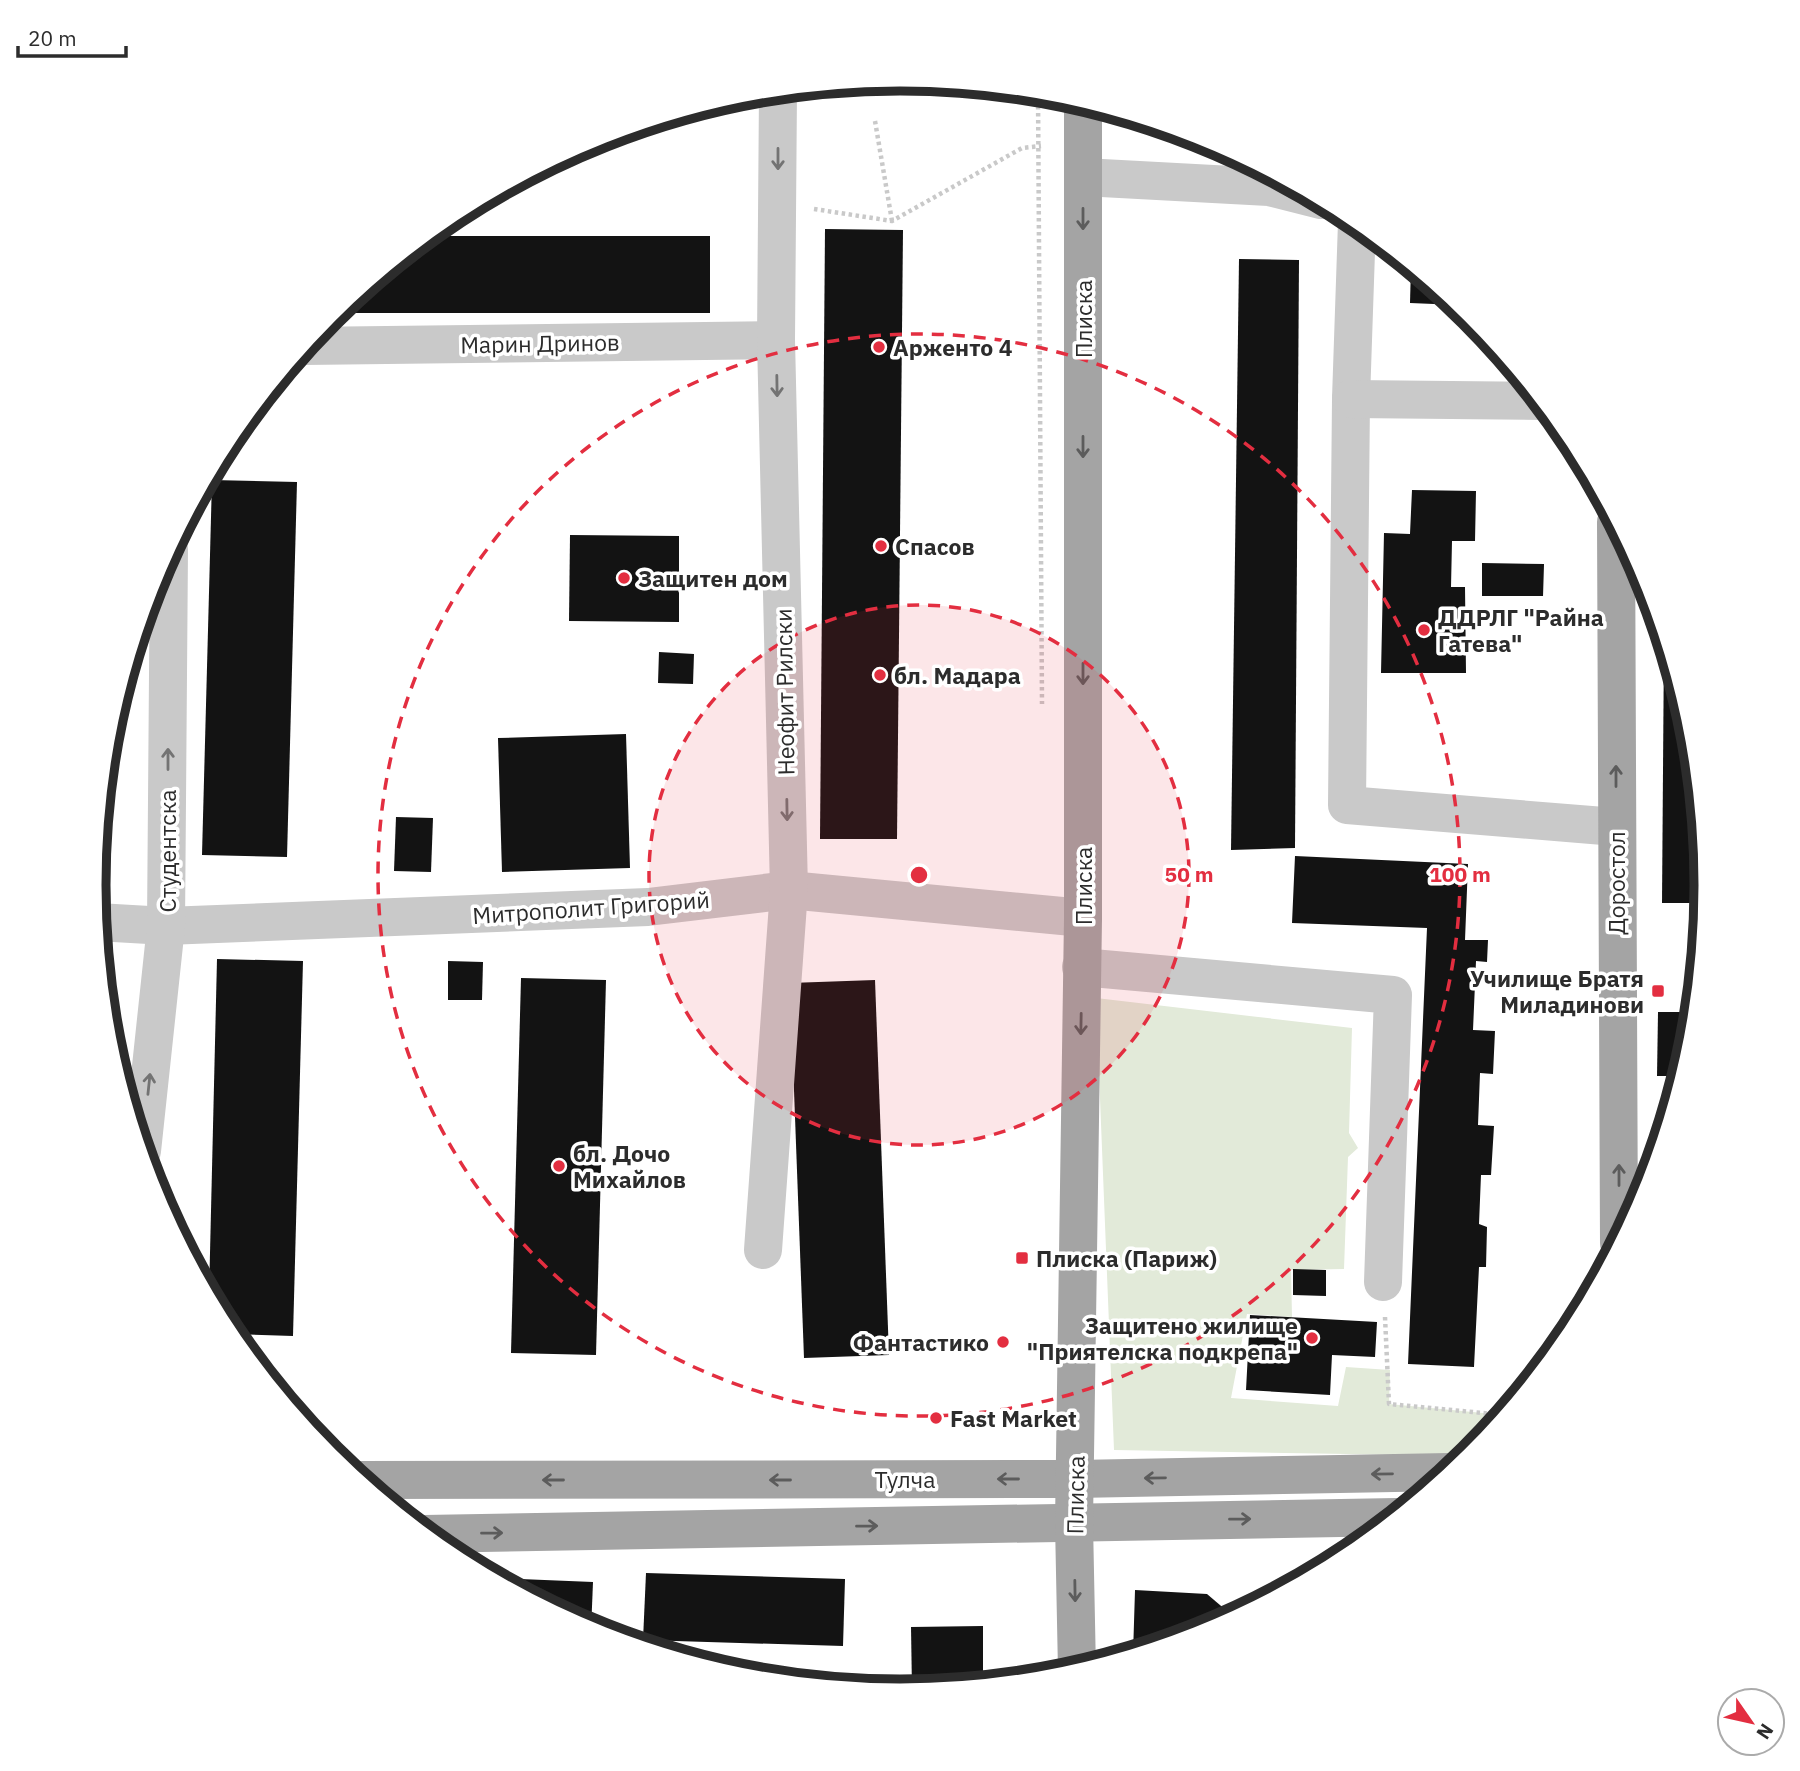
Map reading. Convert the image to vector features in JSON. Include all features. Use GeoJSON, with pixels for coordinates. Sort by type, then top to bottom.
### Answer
{"type":"FeatureCollection","features":[{"type":"Feature","properties":{"kind":"main road","name":"Плиска"},"geometry":{"type":"LineString","coordinates":[[1077,1660],[1074,1523],[1083,918],[1083,113]]}},
{"type":"Feature","properties":{"kind":"main road","name":"Доростол"},"geometry":{"type":"LineString","coordinates":[[1616,541],[1619,1224]]}},
{"type":"Feature","properties":{"kind":"main road","name":"Тулча"},"geometry":{"type":"LineString","coordinates":[[373,1480],[1076,1479],[1435,1472]]}},
{"type":"Feature","properties":{"kind":"main road","name":"Тулча"},"geometry":{"type":"LineString","coordinates":[[441,1534],[1382,1517]]}},
{"type":"Feature","properties":{"kind":"street","name":"Неофит Рилски"},"geometry":{"type":"LineString","coordinates":[[763,1250],[789,890],[776,341],[778,101]]}},
{"type":"Feature","properties":{"kind":"street"},"geometry":{"type":"LineString","coordinates":[[1083,159],[1286,191]]}},
{"type":"Feature","properties":{"kind":"street"},"geometry":{"type":"LineString","coordinates":[[1357,236],[1351,399],[1347,805],[1616,827]]}},
{"type":"Feature","properties":{"kind":"street","name":"Марин Дринов"},"geometry":{"type":"LineString","coordinates":[[318,346],[776,341]]}},
{"type":"Feature","properties":{"kind":"street"},"geometry":{"type":"LineString","coordinates":[[1351,399],[1529,401]]}},
{"type":"Feature","properties":{"kind":"street","name":"Студентска"},"geometry":{"type":"LineString","coordinates":[[144,1129],[166,926],[169,575]]}},
{"type":"Feature","properties":{"kind":"street","name":"Митрополит Григорий"},"geometry":{"type":"LineString","coordinates":[[107,923],[166,926],[648,907],[789,890],[1083,918]]}},
{"type":"Feature","properties":{"kind":"street"},"geometry":{"type":"LineString","coordinates":[[1081,967],[1393,995],[1383,1282]]}},
{"type":"Feature","properties":{"kind":"path"},"geometry":{"type":"LineString","coordinates":[[1038,103],[1042,709]]}},
{"type":"Feature","properties":{"kind":"path"},"geometry":{"type":"LineString","coordinates":[[875,121],[892,221]]}},
{"type":"Feature","properties":{"kind":"path"},"geometry":{"type":"LineString","coordinates":[[777,204],[892,221],[1022,148],[1083,159]]}},
{"type":"Feature","properties":{"kind":"path"},"geometry":{"type":"LineString","coordinates":[[1383,1282],[1389,1404],[1492,1414]]}},
{"type":"Feature","properties":{"kind":"green space"},"geometry":{"type":"Polygon","coordinates":[[[1096,998],[1352,1028],[1349,1133],[1358,1148],[1348,1157],[1344,1269],[1291,1270],[1292,1317],[1247,1314],[1231,1398],[1338,1406],[1346,1367],[1390,1370],[1389,1404],[1492,1414],[1453,1456],[1114,1450],[1096,998]]]}},
{"type":"Feature","properties":{"kind":"building"},"geometry":{"type":"Polygon","coordinates":[[[825,229],[903,230],[897,839],[820,839],[825,229]]]}},
{"type":"Feature","properties":{"kind":"building"},"geometry":{"type":"Polygon","coordinates":[[[443,236],[710,236],[710,313],[350,313],[416,255],[443,236]]]}},
{"type":"Feature","properties":{"kind":"building"},"geometry":{"type":"Polygon","coordinates":[[[1239,259],[1299,260],[1295,848],[1231,850],[1239,259]]]}},
{"type":"Feature","properties":{"kind":"building"},"geometry":{"type":"Polygon","coordinates":[[[1411,277],[1441,304],[1410,303],[1411,277]]]}},
{"type":"Feature","properties":{"kind":"building"},"geometry":{"type":"Polygon","coordinates":[[[217,480],[297,482],[287,857],[202,855],[212,488],[217,480]]]}},
{"type":"Feature","properties":{"kind":"building"},"geometry":{"type":"Polygon","coordinates":[[[1412,490],[1476,491],[1475,541],[1452,541],[1451,587],[1465,587],[1466,673],[1381,673],[1384,533],[1410,534],[1412,490]]]}},
{"type":"Feature","properties":{"kind":"building","name":"Защитен дом"},"geometry":{"type":"Polygon","coordinates":[[[570,535],[679,536],[679,622],[569,621],[570,535]]]}},
{"type":"Feature","properties":{"kind":"building"},"geometry":{"type":"Polygon","coordinates":[[[1482,563],[1544,564],[1543,596],[1482,596],[1482,563]]]}},
{"type":"Feature","properties":{"kind":"building"},"geometry":{"type":"Polygon","coordinates":[[[659,652],[694,654],[693,684],[658,683],[659,652]]]}},
{"type":"Feature","properties":{"kind":"building"},"geometry":{"type":"Polygon","coordinates":[[[1664,669],[1688,782],[1694,886],[1694,903],[1662,903],[1664,669]]]}},
{"type":"Feature","properties":{"kind":"building"},"geometry":{"type":"Polygon","coordinates":[[[626,734],[630,868],[502,872],[498,738],[626,734]]]}},
{"type":"Feature","properties":{"kind":"building"},"geometry":{"type":"Polygon","coordinates":[[[396,817],[433,818],[431,872],[394,871],[396,817]]]}},
{"type":"Feature","properties":{"kind":"building"},"geometry":{"type":"Polygon","coordinates":[[[1295,856],[1468,864],[1465,940],[1488,940],[1487,962],[1476,961],[1473,1030],[1495,1031],[1493,1074],[1480,1073],[1478,1125],[1494,1126],[1491,1175],[1481,1175],[1479,1224],[1487,1227],[1486,1267],[1479,1267],[1474,1367],[1408,1364],[1427,928],[1292,923],[1295,856]]]}},
{"type":"Feature","properties":{"kind":"building"},"geometry":{"type":"Polygon","coordinates":[[[217,959],[303,961],[293,1336],[245,1334],[209,1278],[217,959]]]}},
{"type":"Feature","properties":{"kind":"building"},"geometry":{"type":"Polygon","coordinates":[[[448,961],[483,962],[482,1000],[448,1000],[448,961]]]}},
{"type":"Feature","properties":{"kind":"building","name":"бл. Дочо Михайлов"},"geometry":{"type":"Polygon","coordinates":[[[521,978],[606,980],[596,1355],[511,1353],[521,978]]]}},
{"type":"Feature","properties":{"kind":"building"},"geometry":{"type":"Polygon","coordinates":[[[875,980],[889,1355],[804,1358],[790,983],[875,980]]]}},
{"type":"Feature","properties":{"kind":"building"},"geometry":{"type":"Polygon","coordinates":[[[1658,1012],[1684,1012],[1671,1076],[1657,1076],[1658,1012]]]}},
{"type":"Feature","properties":{"kind":"building"},"geometry":{"type":"Polygon","coordinates":[[[1293,1269],[1326,1270],[1326,1296],[1293,1295],[1293,1269]]]}},
{"type":"Feature","properties":{"kind":"building","name":"Защитено жилище \"Приятелска подкрепа\""},"geometry":{"type":"Polygon","coordinates":[[[1250,1315],[1377,1322],[1375,1357],[1332,1355],[1330,1395],[1246,1390],[1250,1315]]]}},
{"type":"Feature","properties":{"kind":"building"},"geometry":{"type":"Polygon","coordinates":[[[646,1573],[845,1579],[843,1646],[652,1640],[643,1637],[646,1573]]]}},
{"type":"Feature","properties":{"kind":"building"},"geometry":{"type":"Polygon","coordinates":[[[512,1579],[593,1582],[592,1618],[512,1579]]]}},
{"type":"Feature","properties":{"kind":"building"},"geometry":{"type":"Polygon","coordinates":[[[1135,1590],[1207,1594],[1226,1610],[1204,1620],[1133,1645],[1135,1590]]]}},
{"type":"Feature","properties":{"kind":"building"},"geometry":{"type":"Polygon","coordinates":[[[983,1626],[983,1675],[912,1680],[911,1627],[983,1626]]]}},
{"type":"Feature","properties":{"kind":"place","name":"Арженто 4"},"geometry":{"type":"Point","coordinates":[879,347]}},
{"type":"Feature","properties":{"kind":"place","name":"Спасов"},"geometry":{"type":"Point","coordinates":[881,546]}},
{"type":"Feature","properties":{"kind":"place","name":"Защитен дом"},"geometry":{"type":"Point","coordinates":[624,578]}},
{"type":"Feature","properties":{"kind":"place","name":"ДДРЛГ \"Райна Гатева\""},"geometry":{"type":"Point","coordinates":[1424,630]}},
{"type":"Feature","properties":{"kind":"place","name":"бл. Мадара"},"geometry":{"type":"Point","coordinates":[880,675]}},
{"type":"Feature","properties":{"kind":"place","name":"Училище Братя Миладинови"},"geometry":{"type":"Point","coordinates":[1658,991]}},
{"type":"Feature","properties":{"kind":"place","name":"бл. Дочо Михайлов"},"geometry":{"type":"Point","coordinates":[559,1166]}},
{"type":"Feature","properties":{"kind":"place","name":"Плиска (Париж)"},"geometry":{"type":"Point","coordinates":[1022,1258]}},
{"type":"Feature","properties":{"kind":"place","name":"Защитено жилище \"Приятелска подкрепа\""},"geometry":{"type":"Point","coordinates":[1312,1338]}},
{"type":"Feature","properties":{"kind":"place","name":"Фантастико"},"geometry":{"type":"Point","coordinates":[1003,1342]}},
{"type":"Feature","properties":{"kind":"place","name":"Fast Market"},"geometry":{"type":"Point","coordinates":[936,1418]}}]}
